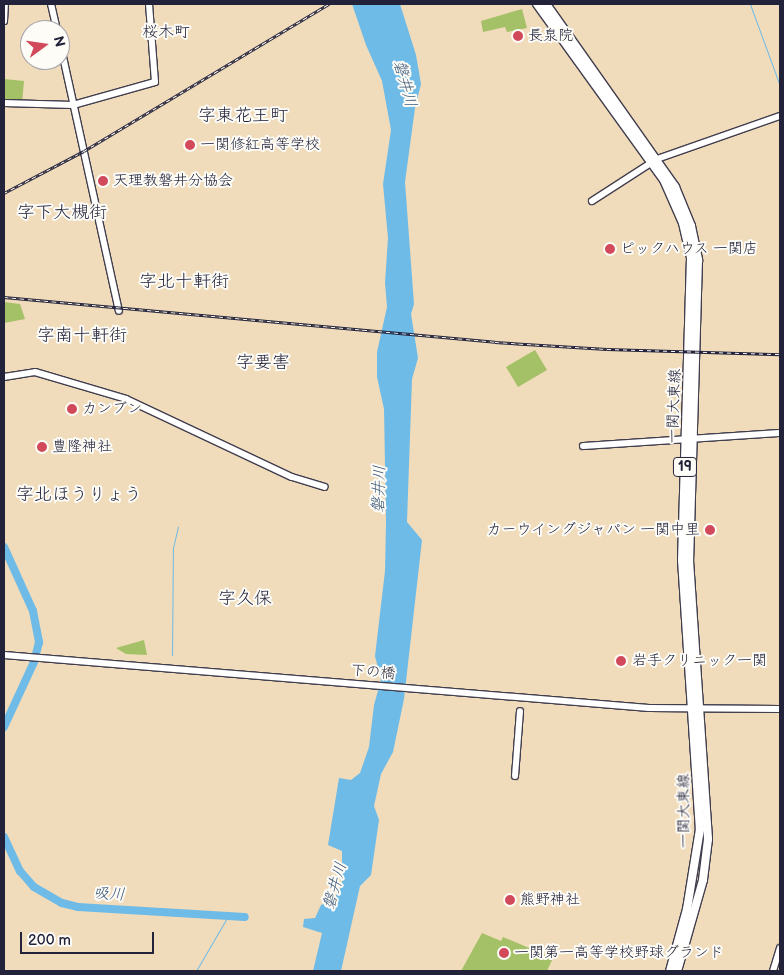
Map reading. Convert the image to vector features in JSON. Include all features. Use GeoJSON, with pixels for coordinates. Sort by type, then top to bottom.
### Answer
{"type":"FeatureCollection","features":[{"type":"Feature","properties":{"kind":"main road","name":"一関大東線"},"geometry":{"type":"LineString","coordinates":[[537,4],[654,160]]}},
{"type":"Feature","properties":{"kind":"main road","name":"一関大東線"},"geometry":{"type":"LineString","coordinates":[[546,4],[654,160],[672,196],[691,257],[690,441],[682,560],[708,839],[703,880],[677,971]]}},
{"type":"Feature","properties":{"kind":"main road","name":"一関大東線"},"geometry":{"type":"LineString","coordinates":[[670,971],[687,908],[700,830],[697,709]]}},
{"type":"Feature","properties":{"kind":"street"},"geometry":{"type":"LineString","coordinates":[[4,21],[5,4]]}},
{"type":"Feature","properties":{"kind":"street"},"geometry":{"type":"LineString","coordinates":[[52,4],[55,20]]}},
{"type":"Feature","properties":{"kind":"street"},"geometry":{"type":"LineString","coordinates":[[4,103],[74,105],[155,82],[149,4]]}},
{"type":"Feature","properties":{"kind":"street"},"geometry":{"type":"LineString","coordinates":[[66,70],[119,311]]}},
{"type":"Feature","properties":{"kind":"street"},"geometry":{"type":"LineString","coordinates":[[592,201],[654,160],[780,116]]}},
{"type":"Feature","properties":{"kind":"street"},"geometry":{"type":"LineString","coordinates":[[4,377],[35,372],[126,399],[292,477],[324,487]]}},
{"type":"Feature","properties":{"kind":"street"},"geometry":{"type":"LineString","coordinates":[[583,446],[690,441],[780,434]]}},
{"type":"Feature","properties":{"kind":"street","name":"下の橋"},"geometry":{"type":"LineString","coordinates":[[4,655],[433,690],[697,709],[780,709]]}},
{"type":"Feature","properties":{"kind":"street"},"geometry":{"type":"LineString","coordinates":[[515,776],[520,711]]}},
{"type":"Feature","properties":{"kind":"street"},"geometry":{"type":"LineString","coordinates":[[773,971],[780,948]]}},
{"type":"Feature","properties":{"kind":"green space"},"geometry":{"type":"Polygon","coordinates":[[[522,9],[527,28],[507,32],[505,27],[483,32],[481,21],[522,9]]]}},
{"type":"Feature","properties":{"kind":"green space"},"geometry":{"type":"Polygon","coordinates":[[[4,79],[24,81],[22,103],[4,101],[4,79]]]}},
{"type":"Feature","properties":{"kind":"green space"},"geometry":{"type":"Polygon","coordinates":[[[4,302],[20,304],[25,319],[4,323],[4,302]]]}},
{"type":"Feature","properties":{"kind":"green space"},"geometry":{"type":"Polygon","coordinates":[[[535,350],[547,370],[518,387],[506,367],[535,350]]]}},
{"type":"Feature","properties":{"kind":"green space"},"geometry":{"type":"Polygon","coordinates":[[[144,640],[147,655],[126,654],[116,648],[144,640]]]}},
{"type":"Feature","properties":{"kind":"green space","name":"一関第一高等学校野球グランド"},"geometry":{"type":"Polygon","coordinates":[[[482,933],[501,941],[503,937],[553,958],[547,971],[461,971],[482,933]]]}},
{"type":"Feature","properties":{"kind":"water","name":"磐井川"},"geometry":{"type":"Polygon","coordinates":[[[352,4],[400,4],[416,55],[421,84],[415,108],[405,182],[414,304],[411,314],[418,358],[412,379],[407,522],[422,540],[404,699],[393,752],[381,774],[374,806],[379,820],[371,875],[360,886],[341,971],[313,971],[322,933],[303,927],[304,919],[315,918],[321,905],[327,903],[329,908],[342,885],[342,851],[328,845],[339,778],[351,780],[360,773],[369,747],[374,705],[381,680],[375,656],[385,571],[386,522],[384,409],[377,377],[377,352],[387,307],[385,283],[388,238],[383,184],[391,130],[382,81],[366,45],[352,4]]]}},
{"type":"Feature","properties":{"kind":"waterway"},"geometry":{"type":"LineString","coordinates":[[750,4],[780,86]]}},
{"type":"Feature","properties":{"kind":"waterway"},"geometry":{"type":"LineString","coordinates":[[4,471],[4,508]]}},
{"type":"Feature","properties":{"kind":"waterway"},"geometry":{"type":"LineString","coordinates":[[172,655],[173,548],[178,527]]}},
{"type":"Feature","properties":{"kind":"waterway","name":"吸川"},"geometry":{"type":"LineString","coordinates":[[4,547],[33,611],[39,642],[34,662],[4,727]]}},
{"type":"Feature","properties":{"kind":"waterway","name":"吸川"},"geometry":{"type":"LineString","coordinates":[[4,837],[20,871],[34,887],[62,903],[78,907],[245,917]]}},
{"type":"Feature","properties":{"kind":"waterway"},"geometry":{"type":"LineString","coordinates":[[196,971],[228,916]]}},
{"type":"Feature","properties":{"kind":"railway"},"geometry":{"type":"LineString","coordinates":[[4,193],[84,151],[329,4]]}},
{"type":"Feature","properties":{"kind":"railway"},"geometry":{"type":"LineString","coordinates":[[4,297],[495,342],[607,349],[780,354]]}},
{"type":"Feature","properties":{"kind":"place","name":"長泉院"},"geometry":{"type":"Point","coordinates":[518,36]}},
{"type":"Feature","properties":{"kind":"place","name":"一関修紅高等学校"},"geometry":{"type":"Point","coordinates":[190,145]}},
{"type":"Feature","properties":{"kind":"place","name":"天理教磐井分協会"},"geometry":{"type":"Point","coordinates":[103,181]}},
{"type":"Feature","properties":{"kind":"place","name":"ピックハウス 一関店"},"geometry":{"type":"Point","coordinates":[610,249]}},
{"type":"Feature","properties":{"kind":"place","name":"カンブン"},"geometry":{"type":"Point","coordinates":[72,409]}},
{"type":"Feature","properties":{"kind":"place","name":"豊隆神社"},"geometry":{"type":"Point","coordinates":[42,447]}},
{"type":"Feature","properties":{"kind":"place","name":"カーウイングジャパン 一関中里"},"geometry":{"type":"Point","coordinates":[710,530]}},
{"type":"Feature","properties":{"kind":"place","name":"岩手クリニック一関"},"geometry":{"type":"Point","coordinates":[621,661]}},
{"type":"Feature","properties":{"kind":"place","name":"熊野神社"},"geometry":{"type":"Point","coordinates":[510,900]}},
{"type":"Feature","properties":{"kind":"place","name":"一関第一高等学校野球グランド"},"geometry":{"type":"Point","coordinates":[504,953]}},
{"type":"Feature","properties":{"kind":"district","name":"桜木町"},"geometry":{"type":"Point","coordinates":[166,33]}},
{"type":"Feature","properties":{"kind":"district","name":"字東花王町"},"geometry":{"type":"Point","coordinates":[243,116]}},
{"type":"Feature","properties":{"kind":"district","name":"字下大槻街"},"geometry":{"type":"Point","coordinates":[62,213]}},
{"type":"Feature","properties":{"kind":"district","name":"字北十軒街"},"geometry":{"type":"Point","coordinates":[184,282]}},
{"type":"Feature","properties":{"kind":"district","name":"字南十軒街"},"geometry":{"type":"Point","coordinates":[82,336]}},
{"type":"Feature","properties":{"kind":"district","name":"字要害"},"geometry":{"type":"Point","coordinates":[263,363]}},
{"type":"Feature","properties":{"kind":"district","name":"字北ほうりょう"},"geometry":{"type":"Point","coordinates":[79,495]}},
{"type":"Feature","properties":{"kind":"district","name":"字久保"},"geometry":{"type":"Point","coordinates":[245,599]}}]}
